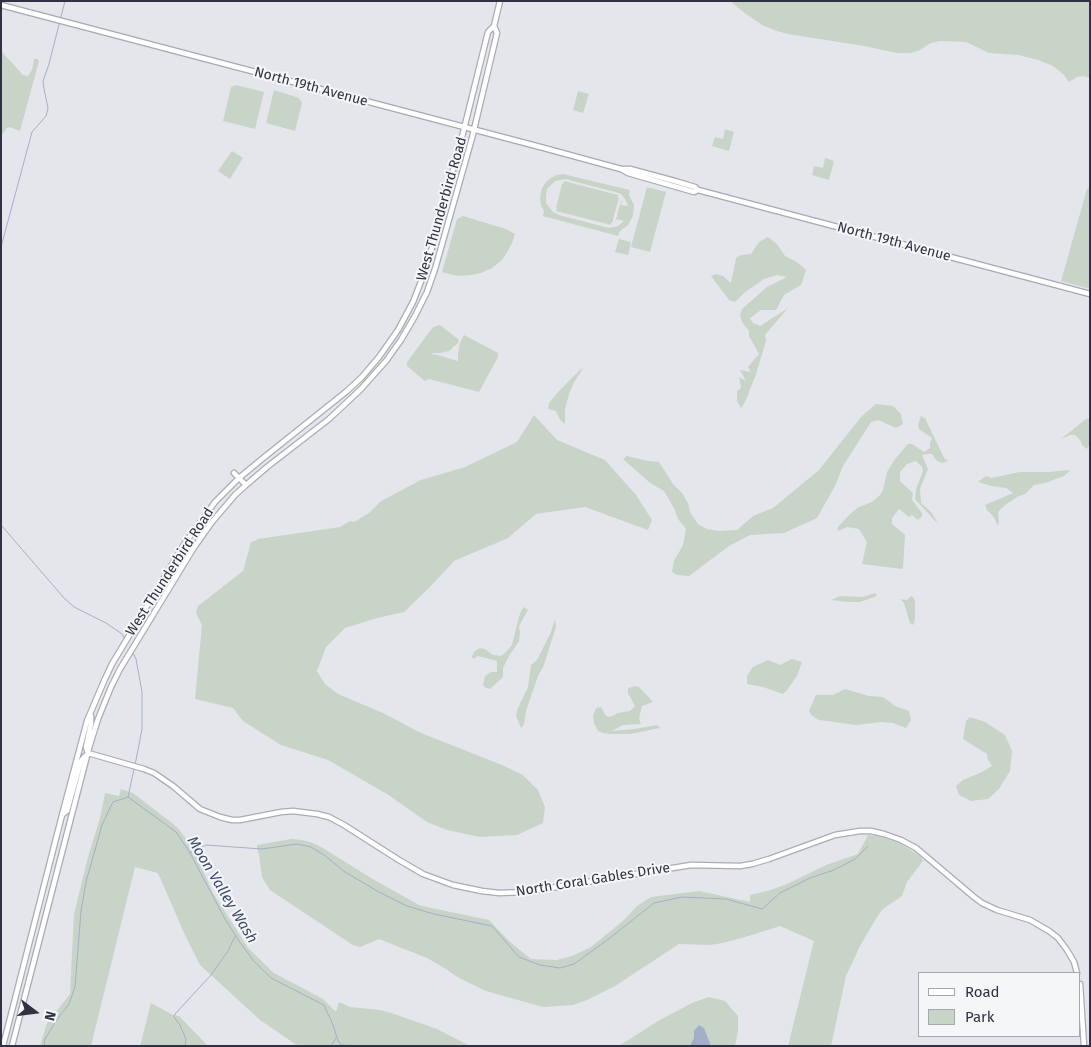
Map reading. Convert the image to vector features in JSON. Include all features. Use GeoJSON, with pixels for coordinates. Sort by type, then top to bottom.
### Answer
{"type":"FeatureCollection","features":[{"type":"Feature","properties":{"kind":"main road","name":"West Thunderbird Road"},"geometry":{"type":"LineString","coordinates":[[3,1046],[87,721],[104,681],[123,646],[195,529],[215,502],[239,478],[348,391],[362,377],[398,330],[423,279],[433,249],[488,32],[494,26],[500,1]]}},
{"type":"Feature","properties":{"kind":"main road","name":"North 19th Avenue"},"geometry":{"type":"LineString","coordinates":[[1,5],[474,130],[694,192],[698,190],[1090,294]]}},
{"type":"Feature","properties":{"kind":"main road","name":"West Thunderbird Road"},"geometry":{"type":"LineString","coordinates":[[12,1046],[88,753],[106,698],[120,668],[203,534],[225,506],[267,466],[329,419],[348,402],[368,382],[392,352],[412,321],[427,292],[456,196],[497,33],[494,26]]}},
{"type":"Feature","properties":{"kind":"main road"},"geometry":{"type":"LineString","coordinates":[[447,194],[456,196]]}},
{"type":"Feature","properties":{"kind":"main road"},"geometry":{"type":"LineString","coordinates":[[234,473],[246,485]]}},
{"type":"Feature","properties":{"kind":"main road"},"geometry":{"type":"LineString","coordinates":[[136,625],[144,630]]}},
{"type":"Feature","properties":{"kind":"main road"},"geometry":{"type":"LineString","coordinates":[[62,815],[67,811],[81,762],[88,753],[86,747],[91,724],[91,710]]}},
{"type":"Feature","properties":{"kind":"main road","name":"North Coral Gables Drive"},"geometry":{"type":"LineString","coordinates":[[88,753],[154,773],[200,809],[220,817],[232,820],[247,819],[293,812],[311,813],[328,817],[423,874],[453,886],[499,893],[526,892],[691,865],[740,866],[752,864],[835,835],[871,831],[901,840],[916,848],[974,897],[996,910],[1030,920],[1049,931],[1058,938],[1067,950],[1078,972]]}},
{"type":"Feature","properties":{"kind":"main road"},"geometry":{"type":"LineString","coordinates":[[28,949],[36,951]]}},
{"type":"Feature","properties":{"kind":"main road"},"geometry":{"type":"LineString","coordinates":[[1081,1000],[1084,1046]]}},
{"type":"Feature","properties":{"kind":"green space"},"geometry":{"type":"Polygon","coordinates":[[[730,1],[1090,1],[1090,78],[1077,77],[1069,82],[1053,66],[1038,60],[1019,55],[989,53],[966,42],[940,41],[931,43],[911,53],[897,53],[788,34],[762,25],[730,1]]]}},
{"type":"Feature","properties":{"kind":"green space"},"geometry":{"type":"Polygon","coordinates":[[[1,51],[23,75],[28,76],[32,70],[34,59],[39,61],[20,131],[9,127],[2,135],[1,51]]]}},
{"type":"Feature","properties":{"kind":"green space"},"geometry":{"type":"Polygon","coordinates":[[[236,85],[264,92],[255,129],[223,121],[231,87],[236,85]]]}},
{"type":"Feature","properties":{"kind":"green space"},"geometry":{"type":"Polygon","coordinates":[[[274,90],[299,98],[302,103],[295,131],[266,123],[274,90]]]}},
{"type":"Feature","properties":{"kind":"green space"},"geometry":{"type":"Polygon","coordinates":[[[578,91],[589,94],[583,113],[573,110],[578,91]]]}},
{"type":"Feature","properties":{"kind":"green space"},"geometry":{"type":"Polygon","coordinates":[[[725,129],[734,132],[729,151],[712,146],[715,137],[723,139],[725,129]]]}},
{"type":"Feature","properties":{"kind":"green space"},"geometry":{"type":"Polygon","coordinates":[[[232,151],[243,158],[230,179],[218,171],[232,151]]]}},
{"type":"Feature","properties":{"kind":"green space"},"geometry":{"type":"Polygon","coordinates":[[[825,158],[834,161],[829,180],[812,175],[814,166],[823,168],[825,158]]]}},
{"type":"Feature","properties":{"kind":"green space"},"geometry":{"type":"Polygon","coordinates":[[[563,174],[630,190],[629,195],[634,205],[633,216],[628,225],[620,231],[618,236],[543,216],[544,211],[540,198],[542,188],[546,182],[557,175],[563,174]],[[565,179],[555,181],[547,189],[546,203],[553,212],[559,215],[609,228],[618,226],[624,221],[617,219],[615,223],[622,197],[621,205],[628,206],[621,194],[565,179]]]}},
{"type":"Feature","properties":{"kind":"green space"},"geometry":{"type":"Polygon","coordinates":[[[564,181],[618,195],[619,198],[611,225],[556,211],[564,181]]]}},
{"type":"Feature","properties":{"kind":"green space"},"geometry":{"type":"Polygon","coordinates":[[[1090,186],[1090,289],[1061,281],[1087,189],[1090,186]]]}},
{"type":"Feature","properties":{"kind":"green space"},"geometry":{"type":"Polygon","coordinates":[[[647,187],[666,192],[650,252],[631,247],[647,187]]]}},
{"type":"Feature","properties":{"kind":"green space"},"geometry":{"type":"Polygon","coordinates":[[[463,216],[506,229],[515,234],[502,260],[492,268],[481,273],[457,276],[442,272],[457,219],[463,216]]]}},
{"type":"Feature","properties":{"kind":"green space"},"geometry":{"type":"Polygon","coordinates":[[[768,237],[777,244],[785,256],[797,262],[806,270],[801,285],[784,295],[776,310],[761,310],[750,318],[753,323],[760,326],[788,308],[765,335],[766,341],[756,374],[741,408],[737,401],[737,391],[741,388],[739,377],[746,381],[740,370],[751,372],[748,367],[759,354],[749,336],[749,331],[742,322],[740,315],[742,309],[767,287],[787,277],[777,275],[764,279],[735,302],[729,300],[711,276],[716,274],[723,276],[731,283],[736,258],[741,255],[751,254],[759,242],[768,237]]]}},
{"type":"Feature","properties":{"kind":"green space"},"geometry":{"type":"Polygon","coordinates":[[[619,239],[631,242],[628,255],[615,252],[619,239]]]}},
{"type":"Feature","properties":{"kind":"green space"},"geometry":{"type":"Polygon","coordinates":[[[440,325],[459,340],[449,351],[432,353],[433,355],[458,361],[460,343],[464,335],[498,353],[498,357],[479,392],[429,379],[425,381],[407,366],[407,362],[433,327],[440,325]]]}},
{"type":"Feature","properties":{"kind":"green space"},"geometry":{"type":"Polygon","coordinates":[[[583,367],[569,394],[565,409],[565,424],[560,420],[556,411],[548,409],[549,403],[583,367]]]}},
{"type":"Feature","properties":{"kind":"green space"},"geometry":{"type":"Polygon","coordinates":[[[876,404],[893,406],[901,414],[903,424],[896,428],[878,420],[871,422],[843,466],[835,486],[817,518],[784,533],[750,535],[729,546],[689,576],[677,575],[672,572],[674,561],[683,545],[686,529],[678,519],[664,491],[649,482],[623,459],[627,456],[659,462],[673,484],[682,493],[688,503],[690,512],[698,524],[707,529],[719,531],[737,530],[753,516],[773,508],[819,470],[861,417],[876,404]]]}},
{"type":"Feature","properties":{"kind":"green space"},"geometry":{"type":"Polygon","coordinates":[[[534,415],[557,440],[605,460],[636,495],[652,520],[648,530],[585,507],[536,514],[508,538],[454,561],[404,612],[345,628],[326,647],[317,671],[325,684],[338,694],[383,713],[421,733],[523,775],[538,790],[545,807],[543,823],[517,835],[480,837],[447,830],[427,822],[387,794],[328,760],[281,745],[243,721],[233,708],[195,699],[202,625],[196,613],[198,606],[243,571],[251,542],[258,539],[340,527],[350,521],[354,522],[369,513],[381,501],[421,480],[465,467],[517,442],[534,415]]]}},
{"type":"Feature","properties":{"kind":"green space"},"geometry":{"type":"Polygon","coordinates":[[[921,416],[925,418],[944,458],[948,461],[942,463],[936,460],[932,454],[922,455],[928,469],[920,489],[921,503],[932,513],[938,524],[915,499],[916,489],[923,471],[922,467],[916,461],[907,464],[900,472],[900,481],[913,493],[912,500],[922,513],[922,516],[918,520],[912,515],[909,517],[899,509],[892,518],[892,524],[905,535],[903,568],[862,564],[867,542],[859,529],[847,527],[839,531],[837,528],[859,507],[872,502],[880,495],[887,472],[908,444],[912,444],[924,452],[930,448],[932,438],[919,429],[918,425],[921,416]]]}},
{"type":"Feature","properties":{"kind":"green space"},"geometry":{"type":"Polygon","coordinates":[[[1090,418],[1090,444],[1087,449],[1075,435],[1061,439],[1086,419],[1090,418]]]}},
{"type":"Feature","properties":{"kind":"green space"},"geometry":{"type":"Polygon","coordinates":[[[1070,470],[1064,476],[1034,485],[1025,494],[1005,505],[998,512],[998,526],[985,505],[1013,493],[1006,488],[978,482],[986,476],[991,478],[1020,472],[1070,470]]]}},
{"type":"Feature","properties":{"kind":"green space"},"geometry":{"type":"Polygon","coordinates":[[[875,593],[877,596],[860,602],[831,600],[840,596],[863,597],[875,593]]]}},
{"type":"Feature","properties":{"kind":"green space"},"geometry":{"type":"Polygon","coordinates":[[[911,596],[915,602],[913,625],[910,623],[904,603],[900,599],[907,600],[911,596]]]}},
{"type":"Feature","properties":{"kind":"green space"},"geometry":{"type":"Polygon","coordinates":[[[524,607],[528,610],[519,626],[519,641],[503,668],[503,677],[490,689],[486,688],[483,685],[485,676],[491,672],[497,672],[497,661],[477,656],[472,658],[472,656],[480,648],[493,655],[501,656],[506,652],[512,645],[519,617],[524,607]]]}},
{"type":"Feature","properties":{"kind":"green space"},"geometry":{"type":"Polygon","coordinates":[[[555,619],[556,627],[526,711],[524,724],[521,728],[516,716],[528,687],[531,665],[537,660],[551,632],[555,619]]]}},
{"type":"Feature","properties":{"kind":"green space"},"geometry":{"type":"Polygon","coordinates":[[[792,659],[802,662],[797,676],[783,694],[747,684],[747,676],[753,667],[768,660],[780,665],[792,659]]]}},
{"type":"Feature","properties":{"kind":"green space"},"geometry":{"type":"Polygon","coordinates":[[[636,686],[653,702],[642,706],[639,718],[641,724],[623,725],[612,731],[657,725],[660,728],[630,734],[611,734],[598,731],[593,716],[596,708],[601,707],[606,716],[610,717],[618,713],[630,711],[635,706],[628,693],[628,688],[636,686]]]}},
{"type":"Feature","properties":{"kind":"green space"},"geometry":{"type":"Polygon","coordinates":[[[845,689],[869,696],[883,697],[895,706],[909,711],[911,720],[906,728],[893,723],[881,722],[856,725],[819,720],[811,715],[809,711],[816,695],[833,695],[845,689]]]}},
{"type":"Feature","properties":{"kind":"green space"},"geometry":{"type":"Polygon","coordinates":[[[970,717],[985,722],[1005,735],[1012,751],[1010,771],[999,789],[988,799],[971,801],[959,795],[956,786],[963,780],[992,766],[987,754],[963,739],[966,721],[970,717]]]}},
{"type":"Feature","properties":{"kind":"green space"},"geometry":{"type":"Polygon","coordinates":[[[121,789],[133,793],[177,827],[196,854],[213,893],[248,948],[274,973],[323,999],[336,1012],[339,1002],[350,1007],[380,1010],[437,1029],[470,1046],[298,1046],[260,1020],[200,965],[158,873],[135,867],[91,1046],[40,1046],[47,1023],[70,994],[74,914],[105,793],[119,796],[121,789]]]}},
{"type":"Feature","properties":{"kind":"green space"},"geometry":{"type":"Polygon","coordinates":[[[868,835],[901,844],[920,856],[923,861],[907,882],[902,896],[883,909],[860,946],[846,976],[831,1046],[788,1046],[814,941],[780,926],[723,943],[710,945],[679,944],[615,986],[587,1000],[573,1005],[543,1007],[486,991],[459,978],[427,958],[379,939],[360,947],[353,945],[270,890],[262,877],[257,847],[257,845],[291,839],[313,843],[419,905],[489,920],[510,942],[531,959],[557,960],[572,956],[591,947],[624,920],[637,906],[651,897],[699,891],[750,902],[750,895],[785,885],[826,865],[858,854],[868,835]]]}},
{"type":"Feature","properties":{"kind":"green space"},"geometry":{"type":"Polygon","coordinates":[[[709,997],[725,1001],[738,1016],[735,1046],[619,1046],[658,1021],[692,1003],[709,997]]]}},
{"type":"Feature","properties":{"kind":"green space"},"geometry":{"type":"Polygon","coordinates":[[[151,1003],[173,1015],[179,1016],[208,1046],[140,1046],[151,1003]]]}},
{"type":"Feature","properties":{"kind":"water"},"geometry":{"type":"Polygon","coordinates":[[[699,1025],[704,1028],[711,1046],[690,1046],[694,1038],[694,1031],[699,1025]]]}},
{"type":"Feature","properties":{"kind":"waterway","name":"Moon Valley Wash"},"geometry":{"type":"LineString","coordinates":[[1,247],[32,132],[46,116],[48,108],[43,81],[65,1]]}},
{"type":"Feature","properties":{"kind":"waterway","name":"Moon Valley Wash"},"geometry":{"type":"LineString","coordinates":[[1,525],[64,598],[74,607],[106,623],[122,634],[125,639]]}},
{"type":"Feature","properties":{"kind":"waterway","name":"Moon Valley Wash"},"geometry":{"type":"LineString","coordinates":[[132,651],[136,659],[142,692],[142,729],[135,765]]}},
{"type":"Feature","properties":{"kind":"waterway","name":"Moon Valley Wash"},"geometry":{"type":"LineString","coordinates":[[134,769],[128,797],[176,832],[190,853],[225,919],[253,960],[271,978],[324,1005],[341,1046]]}},
{"type":"Feature","properties":{"kind":"waterway"},"geometry":{"type":"LineString","coordinates":[[44,1046],[45,1039],[69,1004],[75,987],[81,911],[86,882],[102,825],[113,802],[128,797]]}},
{"type":"Feature","properties":{"kind":"waterway"},"geometry":{"type":"LineString","coordinates":[[190,853],[206,845],[262,849],[297,844],[311,847],[345,872],[407,906],[434,914],[492,926],[519,957],[540,965],[560,968],[574,964],[654,903],[682,897],[726,899],[762,909],[780,893],[855,859],[868,846]]}},
{"type":"Feature","properties":{"kind":"waterway"},"geometry":{"type":"LineString","coordinates":[[185,1046],[186,1039],[174,1017],[175,1014],[211,975],[228,951],[235,936]]}},
{"type":"Feature","properties":{"kind":"waterway","name":"Moon Valley Wash"},"geometry":{"type":"LineString","coordinates":[[331,1046],[336,1038]]}},
{"type":"Feature","properties":{"kind":"waterway","name":"Moon Valley Wash"},"geometry":{"type":"LineString","coordinates":[[341,1045],[366,1046]]}}]}
